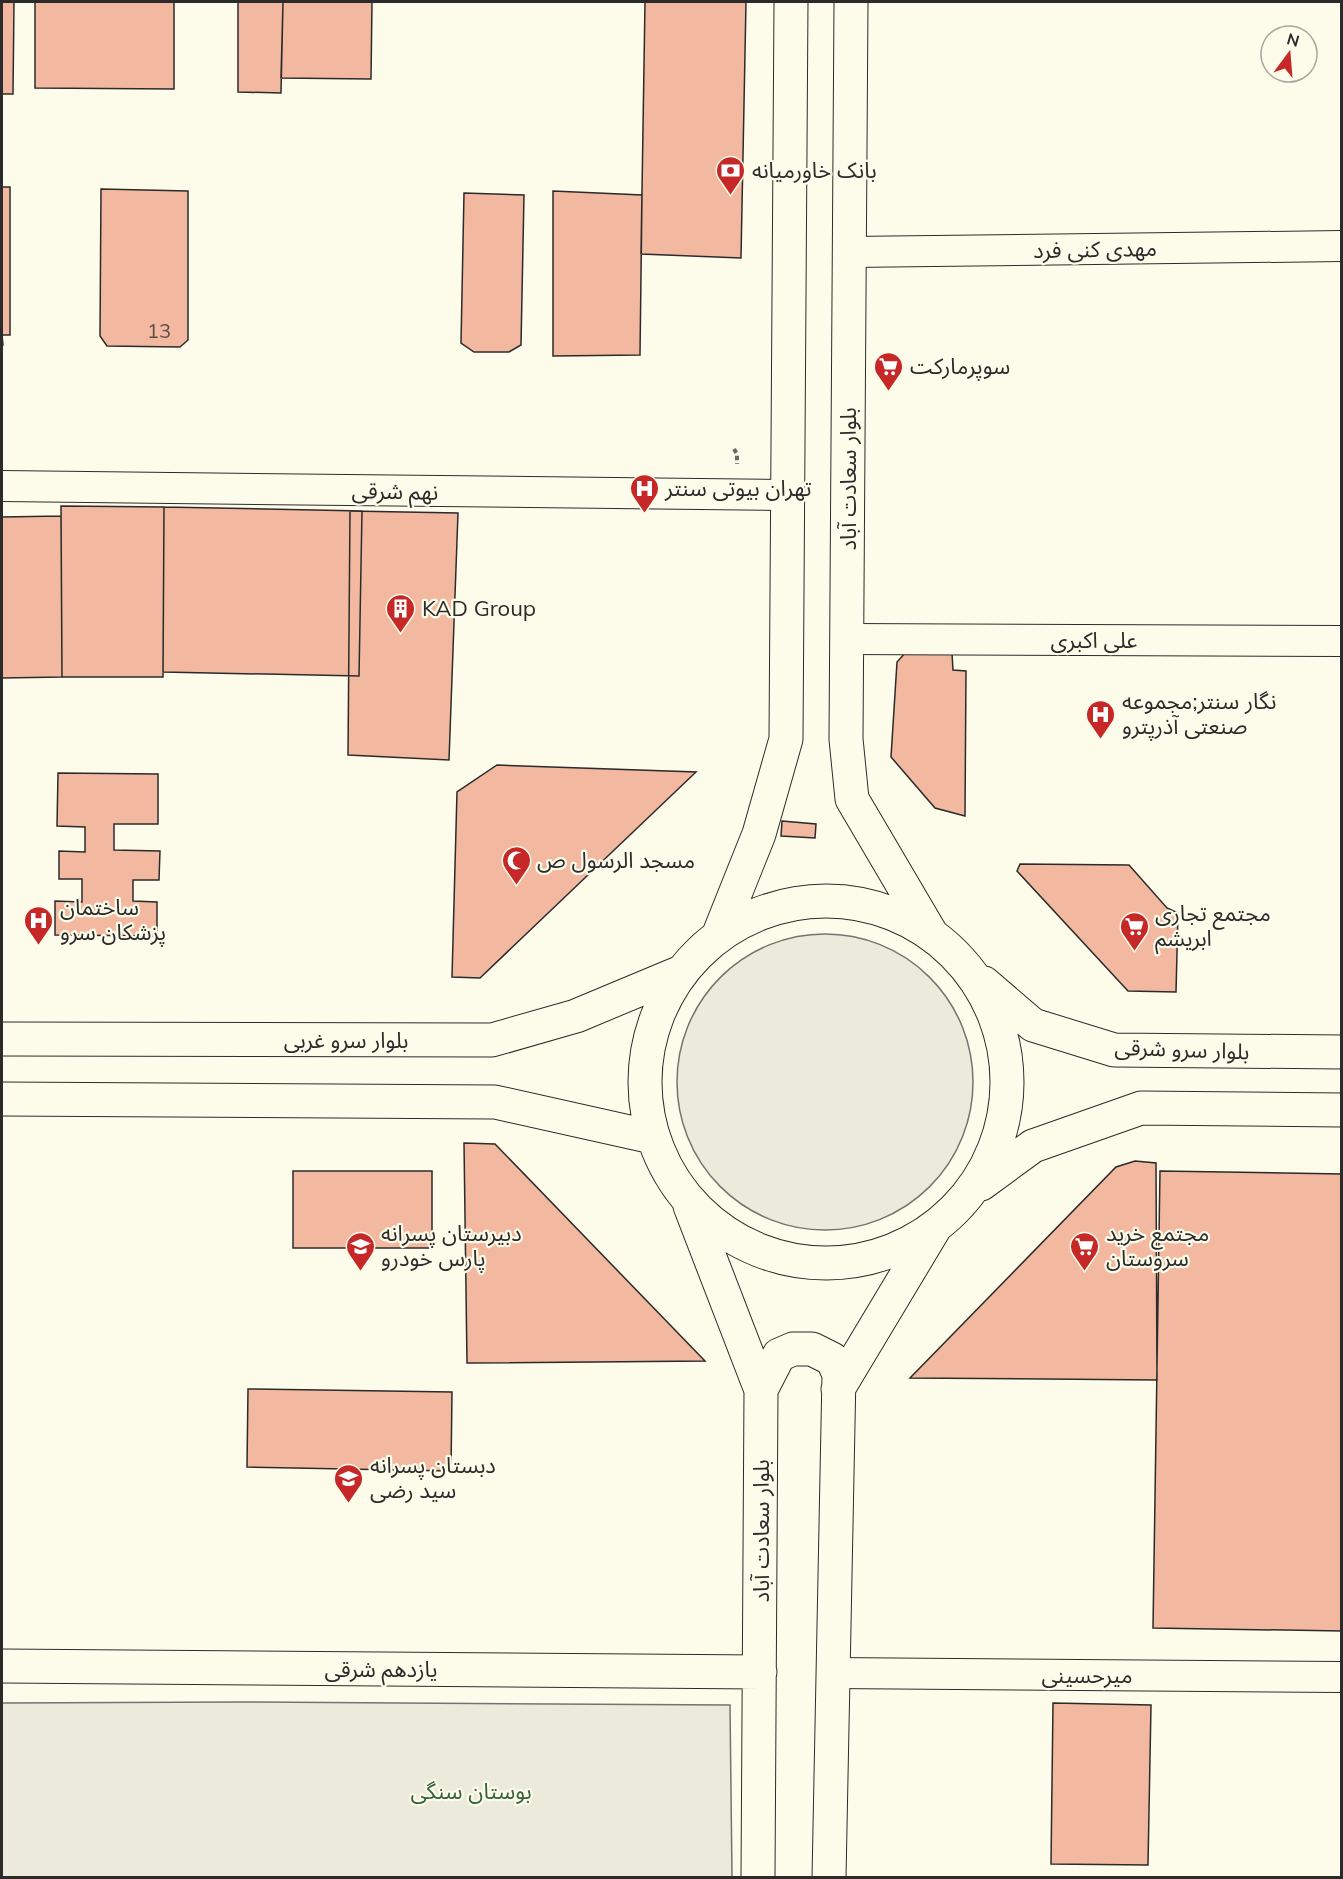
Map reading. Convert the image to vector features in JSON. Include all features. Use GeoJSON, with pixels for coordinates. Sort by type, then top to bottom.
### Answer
{"type":"FeatureCollection","features":[{"type":"Feature","properties":{"kind":"main road"},"geometry":{"type":"LineString","coordinates":[[719,934],[759,834],[786,739],[791,2]]}},
{"type":"Feature","properties":{"kind":"main road","name":"بلوار سعادت آباد"},"geometry":{"type":"LineString","coordinates":[[851,2],[846,739],[852,799],[932,934]]}},
{"type":"Feature","properties":{"kind":"main road"},"geometry":{"type":"LineString","coordinates":[[934,1229],[883,1255],[826,1264],[769,1255],[718,1228],[677,1188],[652,1137],[643,1080],[652,1024],[679,973],[719,934],[770,909],[826,900],[882,909],[932,934],[973,974],[999,1025],[1009,1081],[1001,1137],[975,1188]]}},
{"type":"Feature","properties":{"kind":"main road","name":"بلوار سرو غربی"},"geometry":{"type":"LineString","coordinates":[[2,1039],[492,1040],[576,1016],[679,973]]}},
{"type":"Feature","properties":{"kind":"main road","name":"بلوار سرو شرقی"},"geometry":{"type":"LineString","coordinates":[[973,974],[1033,1025],[1114,1050],[1341,1052]]}},
{"type":"Feature","properties":{"kind":"main road"},"geometry":{"type":"LineString","coordinates":[[2,1099],[495,1102],[652,1137]]}},
{"type":"Feature","properties":{"kind":"main road"},"geometry":{"type":"LineString","coordinates":[[838,1389],[934,1229],[975,1188],[1032,1146],[1141,1108],[1341,1110]]}},
{"type":"Feature","properties":{"kind":"main road","name":"بلوار سعادت آباد"},"geometry":{"type":"LineString","coordinates":[[687,1198],[761,1390],[758,1878]]}},
{"type":"Feature","properties":{"kind":"main road"},"geometry":{"type":"LineString","coordinates":[[761,1390],[779,1355],[794,1349],[812,1349],[831,1359],[839,1374],[829,1878]]}},
{"type":"Feature","properties":{"kind":"main road","name":"یازدهم شرقی"},"geometry":{"type":"LineString","coordinates":[[2,1666],[760,1672]]}},
{"type":"Feature","properties":{"kind":"street","name":"مهدی کنی فرد"},"geometry":{"type":"LineString","coordinates":[[849,252],[1341,246]]}},
{"type":"Feature","properties":{"kind":"street","name":"نهم شرقی"},"geometry":{"type":"LineString","coordinates":[[2,486],[788,495]]}},
{"type":"Feature","properties":{"kind":"street","name":"علی اکبری"},"geometry":{"type":"LineString","coordinates":[[847,639],[1341,641]]}},
{"type":"Feature","properties":{"kind":"street","name":"میرحسینی"},"geometry":{"type":"LineString","coordinates":[[833,1673],[1341,1677]]}},
{"type":"Feature","properties":{"kind":"green space"},"geometry":{"type":"Polygon","coordinates":[[[825,934],[854,937],[895,952],[919,968],[939,988],[955,1012],[966,1039],[973,1082],[970,1111],[955,1152],[939,1176],[919,1196],[895,1212],[868,1223],[825,1230],[796,1227],[755,1212],[731,1196],[711,1176],[695,1152],[684,1125],[677,1082],[680,1053],[695,1012],[711,988],[731,968],[755,952],[782,941],[825,934]]]}},
{"type":"Feature","properties":{"kind":"green space","name":"بوستان سنگی"},"geometry":{"type":"Polygon","coordinates":[[[2,1703],[730,1705],[732,1877],[2,1877],[2,1703]]]}},
{"type":"Feature","properties":{"kind":"building"},"geometry":{"type":"Polygon","coordinates":[[[2,2],[14,2],[13,94],[2,94],[2,2]]]}},
{"type":"Feature","properties":{"kind":"building"},"geometry":{"type":"Polygon","coordinates":[[[35,2],[174,2],[174,89],[35,88],[35,2]]]}},
{"type":"Feature","properties":{"kind":"building"},"geometry":{"type":"Polygon","coordinates":[[[238,2],[283,2],[281,93],[238,92],[238,2]]]}},
{"type":"Feature","properties":{"kind":"building"},"geometry":{"type":"Polygon","coordinates":[[[283,2],[372,2],[371,79],[281,78],[283,2]]]}},
{"type":"Feature","properties":{"kind":"building"},"geometry":{"type":"Polygon","coordinates":[[[645,2],[746,2],[741,258],[641,254],[645,2]]]}},
{"type":"Feature","properties":{"kind":"building"},"geometry":{"type":"Polygon","coordinates":[[[2,187],[10,187],[10,335],[2,335],[2,187]]]}},
{"type":"Feature","properties":{"kind":"building"},"geometry":{"type":"Polygon","coordinates":[[[101,189],[188,191],[188,340],[180,347],[107,346],[100,336],[101,189]]]}},
{"type":"Feature","properties":{"kind":"building"},"geometry":{"type":"Polygon","coordinates":[[[553,191],[642,195],[640,355],[553,356],[553,191]]]}},
{"type":"Feature","properties":{"kind":"building"},"geometry":{"type":"Polygon","coordinates":[[[464,193],[524,195],[521,345],[509,352],[474,352],[461,343],[464,193]]]}},
{"type":"Feature","properties":{"kind":"building"},"geometry":{"type":"Polygon","coordinates":[[[61,506],[164,507],[163,677],[62,677],[61,506]]]}},
{"type":"Feature","properties":{"kind":"building"},"geometry":{"type":"Polygon","coordinates":[[[164,507],[362,511],[359,676],[163,672],[164,507]]]}},
{"type":"Feature","properties":{"kind":"building","name":"KAD Group"},"geometry":{"type":"Polygon","coordinates":[[[350,511],[458,513],[449,760],[348,755],[350,511]]]}},
{"type":"Feature","properties":{"kind":"building"},"geometry":{"type":"Polygon","coordinates":[[[61,516],[62,677],[2,678],[2,517],[61,516]]]}},
{"type":"Feature","properties":{"kind":"building"},"geometry":{"type":"Polygon","coordinates":[[[906,652],[952,653],[953,670],[966,671],[965,816],[935,808],[891,757],[897,662],[906,652]]]}},
{"type":"Feature","properties":{"kind":"building","name":"مسجد الرسول ص"},"geometry":{"type":"Polygon","coordinates":[[[497,765],[696,772],[480,978],[452,977],[457,792],[497,765]]]}},
{"type":"Feature","properties":{"kind":"building"},"geometry":{"type":"Polygon","coordinates":[[[58,773],[158,774],[158,824],[114,824],[114,850],[160,851],[159,880],[133,880],[133,901],[157,902],[157,936],[55,935],[55,901],[82,902],[82,879],[59,879],[59,851],[85,852],[85,827],[57,826],[58,773]]]}},
{"type":"Feature","properties":{"kind":"building"},"geometry":{"type":"Polygon","coordinates":[[[782,821],[816,824],[815,838],[781,836],[782,821]]]}},
{"type":"Feature","properties":{"kind":"building","name":"مجتمع تجاری ابریشم"},"geometry":{"type":"Polygon","coordinates":[[[1020,864],[1129,865],[1167,908],[1178,913],[1176,992],[1128,991],[1017,871],[1020,864]]]}},
{"type":"Feature","properties":{"kind":"building"},"geometry":{"type":"Polygon","coordinates":[[[464,1143],[495,1144],[705,1361],[467,1363],[464,1143]]]}},
{"type":"Feature","properties":{"kind":"building","name":"مجتمع خرید سروستان"},"geometry":{"type":"Polygon","coordinates":[[[1135,1161],[1156,1163],[1157,1380],[910,1378],[1116,1167],[1135,1161]]]}},
{"type":"Feature","properties":{"kind":"building"},"geometry":{"type":"Polygon","coordinates":[[[293,1171],[432,1171],[432,1248],[293,1248],[293,1171]]]}},
{"type":"Feature","properties":{"kind":"building"},"geometry":{"type":"Polygon","coordinates":[[[1160,1171],[1342,1174],[1342,1631],[1153,1628],[1160,1171]]]}},
{"type":"Feature","properties":{"kind":"building"},"geometry":{"type":"Polygon","coordinates":[[[248,1389],[452,1392],[451,1471],[247,1467],[248,1389]]]}},
{"type":"Feature","properties":{"kind":"building"},"geometry":{"type":"Polygon","coordinates":[[[1053,1703],[1151,1705],[1148,1865],[1051,1864],[1053,1703]]]}},
{"type":"Feature","properties":{"kind":"place","name":"بانک خاورمیانه"},"geometry":{"type":"Point","coordinates":[731,196]}},
{"type":"Feature","properties":{"kind":"place","name":"سوپرمارکت"},"geometry":{"type":"Point","coordinates":[889,392]}},
{"type":"Feature","properties":{"kind":"place","name":"تهران بیوتی سنتر"},"geometry":{"type":"Point","coordinates":[644,514]}},
{"type":"Feature","properties":{"kind":"place","name":"KAD Group"},"geometry":{"type":"Point","coordinates":[401,634]}},
{"type":"Feature","properties":{"kind":"place","name":"نگار سنتر;مجموعه صنعتی آذرپترو"},"geometry":{"type":"Point","coordinates":[1101,740]}},
{"type":"Feature","properties":{"kind":"place","name":"مسجد الرسول ص"},"geometry":{"type":"Point","coordinates":[516,886]}},
{"type":"Feature","properties":{"kind":"place","name":"ساختمان پزشکان سرو"},"geometry":{"type":"Point","coordinates":[39,946]}},
{"type":"Feature","properties":{"kind":"place","name":"مجتمع تجاری ابریشم"},"geometry":{"type":"Point","coordinates":[1134,952]}},
{"type":"Feature","properties":{"kind":"place","name":"دبیرستان پسرانه پارس خودرو"},"geometry":{"type":"Point","coordinates":[360,1272]}},
{"type":"Feature","properties":{"kind":"place","name":"مجتمع خرید سروستان"},"geometry":{"type":"Point","coordinates":[1085,1272]}},
{"type":"Feature","properties":{"kind":"place","name":"دبستان پسرانه سید رضی"},"geometry":{"type":"Point","coordinates":[349,1504]}}]}
